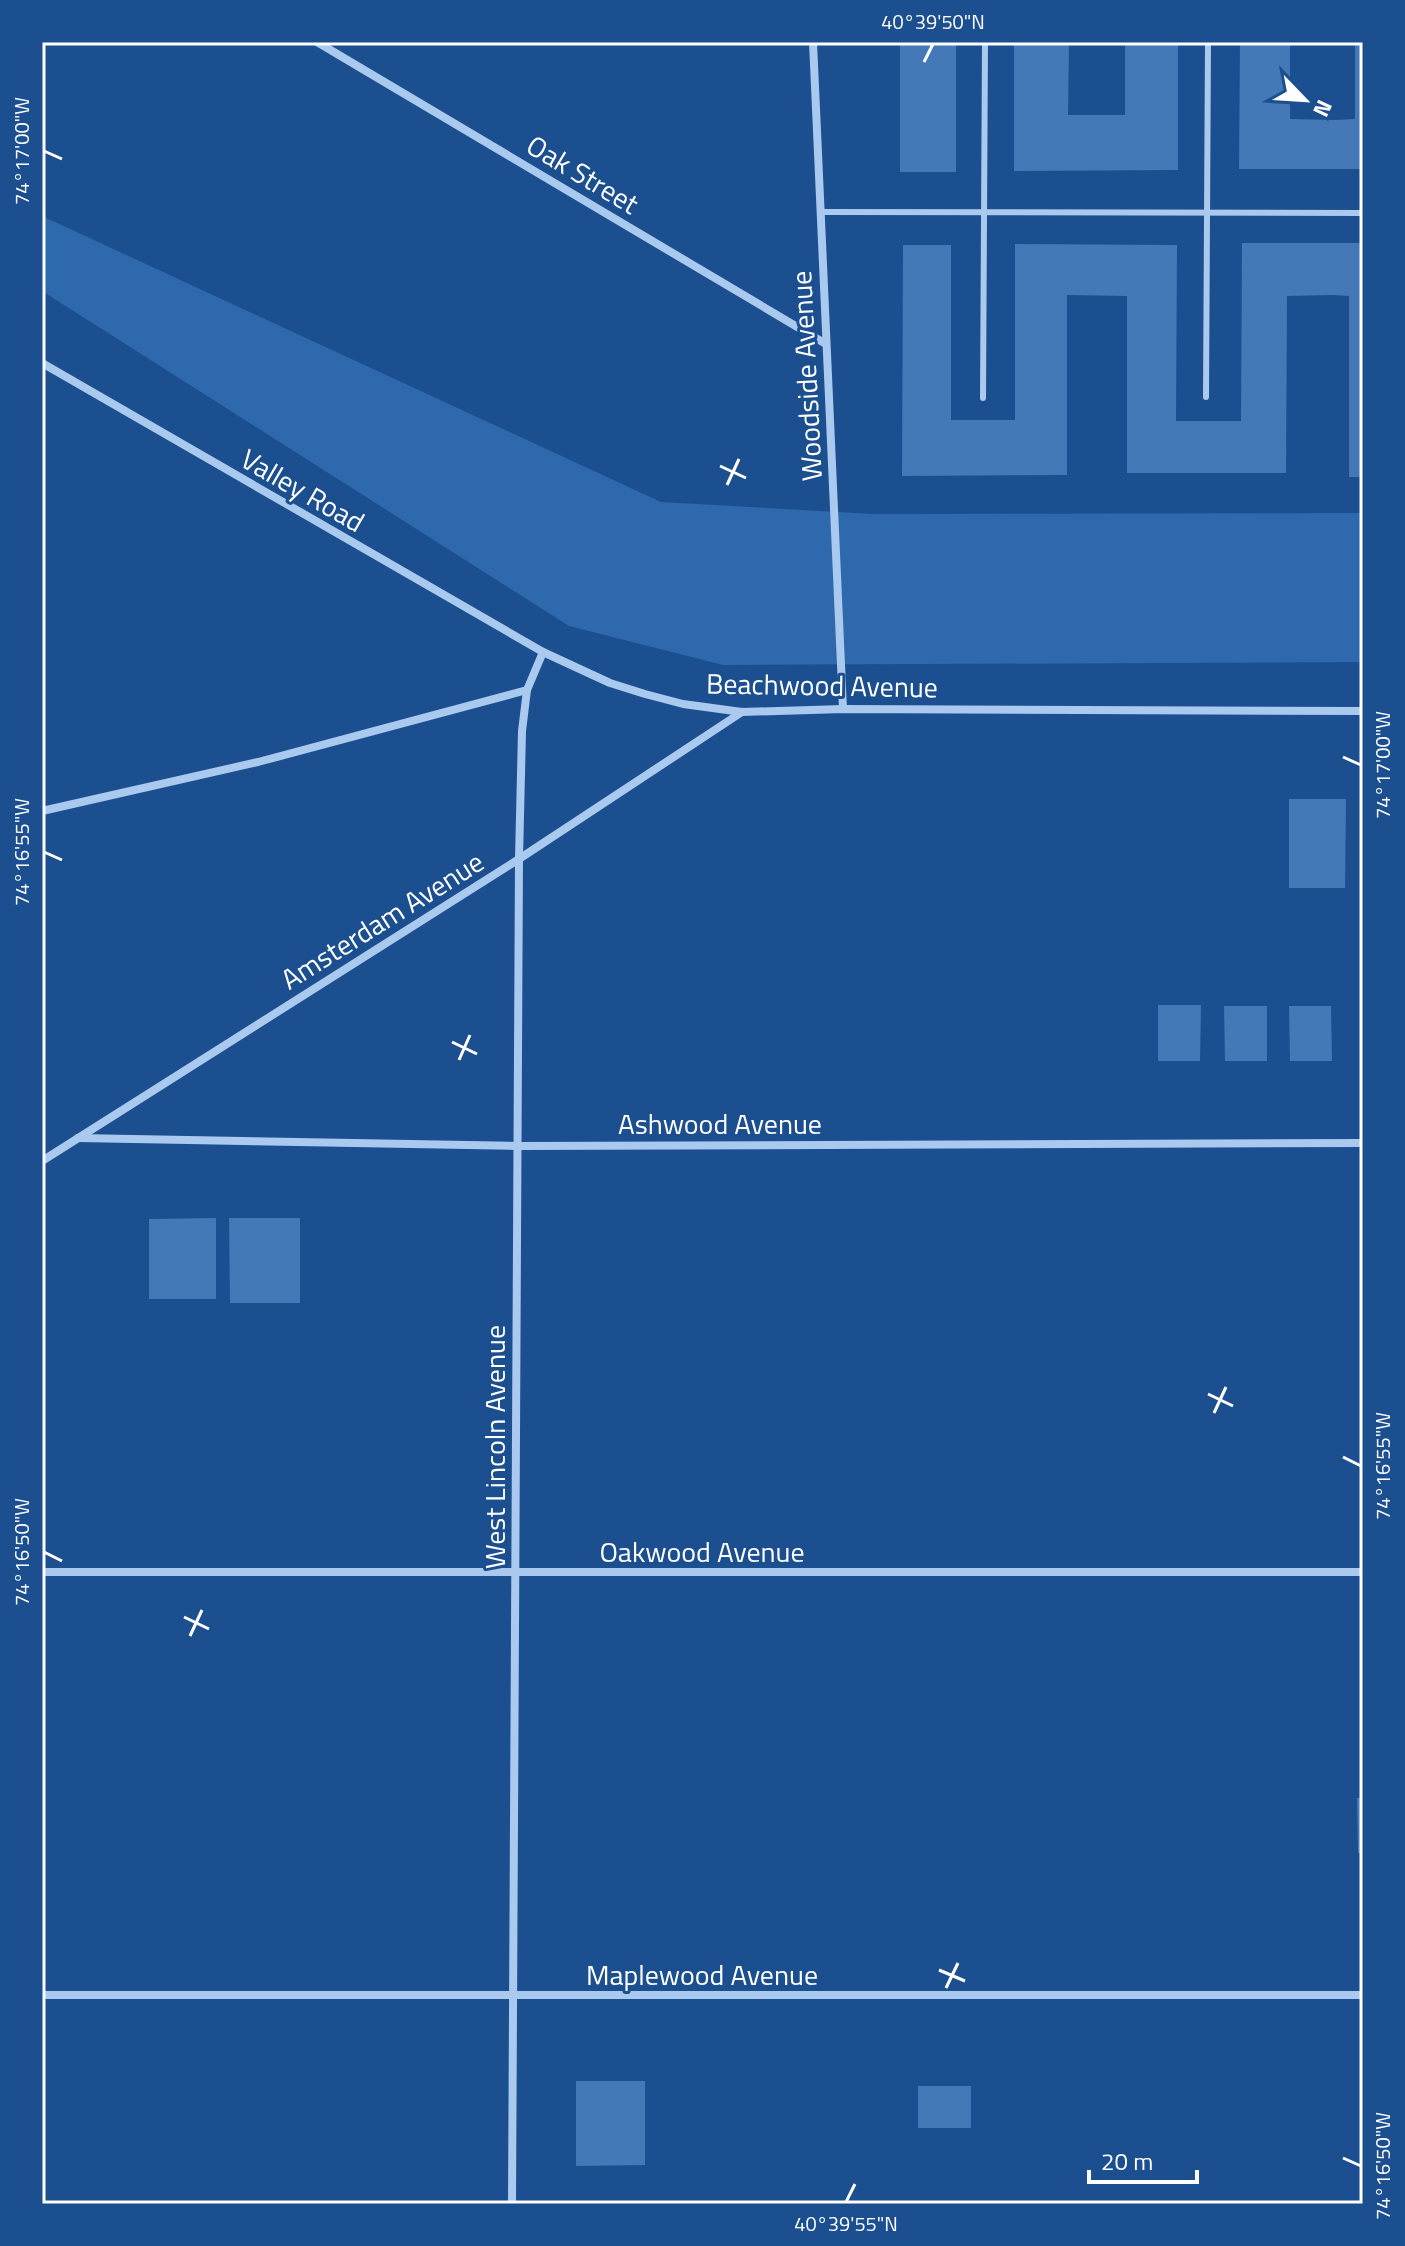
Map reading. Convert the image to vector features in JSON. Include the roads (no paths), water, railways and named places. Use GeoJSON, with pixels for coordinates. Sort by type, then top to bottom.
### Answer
{"type":"FeatureCollection","features":[{"type":"Feature","properties":{"kind":"street","name":"Oak Street"},"geometry":{"type":"LineString","coordinates":[[317,42],[826,344]]}},
{"type":"Feature","properties":{"kind":"street","name":"Woodside Avenue"},"geometry":{"type":"LineString","coordinates":[[813,42],[843,709]]}},
{"type":"Feature","properties":{"kind":"street","name":"Valley Road"},"geometry":{"type":"LineString","coordinates":[[42,363],[543,652]]}},
{"type":"Feature","properties":{"kind":"street","name":"Beachwood Avenue"},"geometry":{"type":"LineString","coordinates":[[543,652],[610,683],[645,694],[683,704],[742,712],[843,709],[1363,711]]}},
{"type":"Feature","properties":{"kind":"street"},"geometry":{"type":"LineString","coordinates":[[42,811],[258,762],[527,690],[543,652]]}},
{"type":"Feature","properties":{"kind":"street","name":"West Lincoln Avenue"},"geometry":{"type":"LineString","coordinates":[[512,2204],[519,859],[522,731],[527,690]]}},
{"type":"Feature","properties":{"kind":"street","name":"Amsterdam Avenue"},"geometry":{"type":"LineString","coordinates":[[42,1161],[519,859],[742,712]]}},
{"type":"Feature","properties":{"kind":"street","name":"Ashwood Avenue"},"geometry":{"type":"LineString","coordinates":[[78,1138],[518,1146],[1363,1143]]}},
{"type":"Feature","properties":{"kind":"street","name":"Oakwood Avenue"},"geometry":{"type":"LineString","coordinates":[[42,1572],[1363,1572]]}},
{"type":"Feature","properties":{"kind":"street","name":"Maplewood Avenue"},"geometry":{"type":"LineString","coordinates":[[42,1995],[1363,1995]]}},
{"type":"Feature","properties":{"kind":"lane"},"geometry":{"type":"LineString","coordinates":[[983,398],[985,42]]}},
{"type":"Feature","properties":{"kind":"lane"},"geometry":{"type":"LineString","coordinates":[[1206,397],[1208,42]]}},
{"type":"Feature","properties":{"kind":"lane"},"geometry":{"type":"LineString","coordinates":[[820,212],[1363,213]]}}]}
